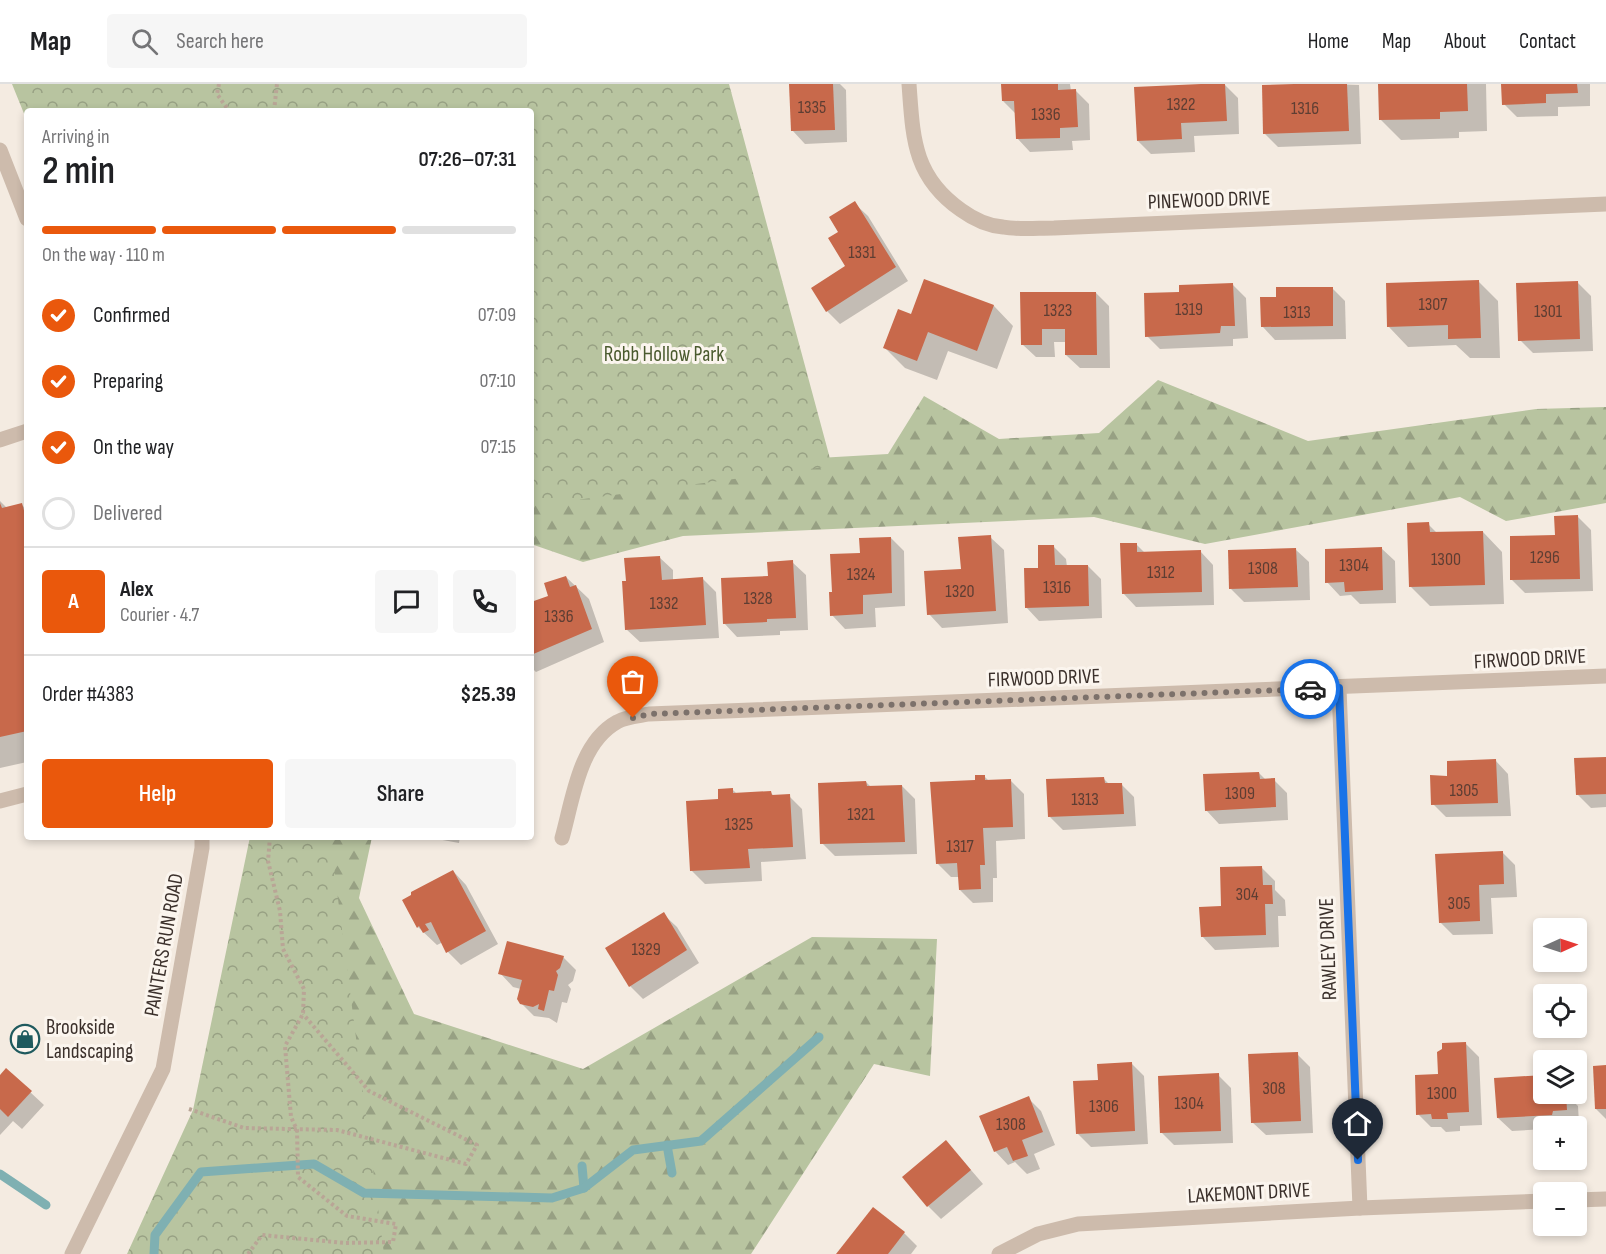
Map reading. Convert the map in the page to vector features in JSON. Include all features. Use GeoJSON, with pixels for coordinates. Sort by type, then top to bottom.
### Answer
{"type":"FeatureCollection","features":[{"type":"Feature","properties":{"kind":"street","name":"PINEWOOD DRIVE"},"geometry":{"type":"LineString","coordinates":[[909,84],[912,131],[922,169],[944,198],[971,217],[1002,227],[1065,227],[1606,204]]}},
{"type":"Feature","properties":{"kind":"street"},"geometry":{"type":"LineString","coordinates":[[0,150],[24,211]]}},
{"type":"Feature","properties":{"kind":"street"},"geometry":{"type":"LineString","coordinates":[[0,440],[24,432]]}},
{"type":"Feature","properties":{"kind":"street","name":"FIRWOOD DRIVE"},"geometry":{"type":"LineString","coordinates":[[562,838],[582,769],[594,742],[617,722],[649,714],[1606,676]]}},
{"type":"Feature","properties":{"kind":"street","name":"RAWLEY DRIVE"},"geometry":{"type":"LineString","coordinates":[[1339,688],[1360,1208]]}},
{"type":"Feature","properties":{"kind":"street"},"geometry":{"type":"LineString","coordinates":[[0,801],[24,795]]}},
{"type":"Feature","properties":{"kind":"street","name":"PAINTERS RUN ROAD"},"geometry":{"type":"LineString","coordinates":[[72,1254],[163,1069],[202,840]]}},
{"type":"Feature","properties":{"kind":"street"},"geometry":{"type":"LineString","coordinates":[[1587,1200],[1606,1199]]}},
{"type":"Feature","properties":{"kind":"street","name":"LAKEMONT DRIVE"},"geometry":{"type":"LineString","coordinates":[[999,1254],[1038,1234],[1078,1224],[1360,1208],[1533,1201]]}},
{"type":"Feature","properties":{"kind":"path"},"geometry":{"type":"LineString","coordinates":[[219,84],[217,94],[227,108]]}},
{"type":"Feature","properties":{"kind":"path"},"geometry":{"type":"LineString","coordinates":[[274,108],[277,84]]}},
{"type":"Feature","properties":{"kind":"path"},"geometry":{"type":"LineString","coordinates":[[248,1254],[262,1235],[345,1243],[393,1242],[396,1224],[347,1216],[298,1177],[297,1130],[291,1117],[285,1046],[303,1014],[304,989],[283,950],[280,911],[268,861],[270,840]]}},
{"type":"Feature","properties":{"kind":"path"},"geometry":{"type":"LineString","coordinates":[[189,1109],[244,1128],[337,1130],[466,1164],[477,1145],[369,1091],[303,1014]]}},
{"type":"Feature","properties":{"kind":"green space","name":"Robb Hollow Park"},"geometry":{"type":"Polygon","coordinates":[[[12,84],[729,84],[832,466],[534,506],[534,108],[24,108],[24,114],[12,84]]]}},
{"type":"Feature","properties":{"kind":"green space"},"geometry":{"type":"Polygon","coordinates":[[[534,115],[801,459],[888,454],[924,396],[999,439],[1099,433],[1158,380],[1308,441],[1536,409],[1606,407],[1606,503],[1506,521],[1460,497],[1205,544],[1094,517],[683,536],[583,562],[534,545],[534,115]]]}},
{"type":"Feature","properties":{"kind":"green space"},"geometry":{"type":"Polygon","coordinates":[[[249,840],[330,840],[384,1254],[127,1254],[193,1110],[249,840]]]}},
{"type":"Feature","properties":{"kind":"green space"},"geometry":{"type":"Polygon","coordinates":[[[259,840],[371,840],[359,898],[414,1014],[583,1069],[812,937],[937,939],[930,1076],[874,1064],[751,1254],[184,1254],[259,840]]]}},
{"type":"Feature","properties":{"kind":"building"},"geometry":{"type":"Polygon","coordinates":[[[789,84],[833,84],[835,130],[791,131],[789,84]]]}},
{"type":"Feature","properties":{"kind":"building"},"geometry":{"type":"Polygon","coordinates":[[[1001,84],[1058,84],[1058,90],[1076,89],[1078,127],[1060,128],[1060,138],[1016,139],[1014,101],[1002,101],[1001,84]]]}},
{"type":"Feature","properties":{"kind":"building"},"geometry":{"type":"Polygon","coordinates":[[[1225,84],[1227,121],[1181,123],[1182,139],[1137,141],[1134,87],[1225,84]]]}},
{"type":"Feature","properties":{"kind":"building"},"geometry":{"type":"Polygon","coordinates":[[[1347,84],[1349,131],[1263,134],[1262,85],[1347,84]]]}},
{"type":"Feature","properties":{"kind":"building"},"geometry":{"type":"Polygon","coordinates":[[[1378,84],[1467,84],[1468,111],[1440,112],[1440,119],[1379,120],[1378,84]]]}},
{"type":"Feature","properties":{"kind":"building"},"geometry":{"type":"Polygon","coordinates":[[[1501,84],[1577,84],[1578,93],[1546,94],[1546,103],[1502,105],[1501,84]]]}},
{"type":"Feature","properties":{"kind":"building"},"geometry":{"type":"Polygon","coordinates":[[[855,201],[896,267],[826,312],[811,288],[845,266],[828,238],[838,232],[829,217],[855,201]]]}},
{"type":"Feature","properties":{"kind":"building"},"geometry":{"type":"Polygon","coordinates":[[[924,279],[994,305],[977,351],[928,332],[917,361],[883,348],[898,309],[911,314],[924,279]]]}},
{"type":"Feature","properties":{"kind":"building"},"geometry":{"type":"Polygon","coordinates":[[[1479,280],[1481,338],[1448,339],[1448,325],[1387,327],[1386,283],[1479,280]]]}},
{"type":"Feature","properties":{"kind":"building"},"geometry":{"type":"Polygon","coordinates":[[[1578,281],[1580,339],[1518,341],[1516,283],[1578,281]]]}},
{"type":"Feature","properties":{"kind":"building"},"geometry":{"type":"Polygon","coordinates":[[[1233,283],[1235,326],[1221,326],[1220,333],[1145,337],[1144,293],[1179,292],[1179,285],[1233,283]]]}},
{"type":"Feature","properties":{"kind":"building"},"geometry":{"type":"Polygon","coordinates":[[[1276,287],[1333,287],[1333,326],[1261,327],[1260,297],[1276,297],[1276,287]]]}},
{"type":"Feature","properties":{"kind":"building"},"geometry":{"type":"Polygon","coordinates":[[[1020,292],[1096,292],[1097,355],[1065,355],[1065,329],[1042,329],[1042,345],[1021,345],[1020,292]]]}},
{"type":"Feature","properties":{"kind":"building"},"geometry":{"type":"Polygon","coordinates":[[[0,503],[2,508],[22,503],[24,511],[24,732],[0,737],[0,503]]]}},
{"type":"Feature","properties":{"kind":"building"},"geometry":{"type":"Polygon","coordinates":[[[1578,515],[1580,579],[1510,580],[1510,536],[1555,535],[1554,516],[1578,515]]]}},
{"type":"Feature","properties":{"kind":"building"},"geometry":{"type":"Polygon","coordinates":[[[1429,522],[1430,532],[1483,531],[1485,585],[1409,587],[1407,523],[1429,522]]]}},
{"type":"Feature","properties":{"kind":"building"},"geometry":{"type":"Polygon","coordinates":[[[991,535],[996,611],[927,615],[924,571],[961,569],[958,537],[991,535]]]}},
{"type":"Feature","properties":{"kind":"building"},"geometry":{"type":"Polygon","coordinates":[[[891,537],[892,593],[863,595],[863,614],[830,616],[829,592],[832,592],[830,554],[860,553],[859,538],[891,537]]]}},
{"type":"Feature","properties":{"kind":"building"},"geometry":{"type":"Polygon","coordinates":[[[1120,543],[1137,543],[1137,552],[1201,550],[1202,592],[1122,594],[1120,543]]]}},
{"type":"Feature","properties":{"kind":"building"},"geometry":{"type":"Polygon","coordinates":[[[1038,545],[1054,545],[1055,565],[1088,565],[1089,606],[1025,608],[1024,568],[1038,568],[1038,545]]]}},
{"type":"Feature","properties":{"kind":"building"},"geometry":{"type":"Polygon","coordinates":[[[1382,547],[1383,590],[1345,592],[1344,582],[1325,583],[1325,549],[1382,547]]]}},
{"type":"Feature","properties":{"kind":"building"},"geometry":{"type":"Polygon","coordinates":[[[1296,548],[1298,587],[1229,589],[1228,550],[1296,548]]]}},
{"type":"Feature","properties":{"kind":"building"},"geometry":{"type":"Polygon","coordinates":[[[660,556],[662,580],[703,577],[706,625],[625,630],[622,581],[626,581],[624,558],[660,556]]]}},
{"type":"Feature","properties":{"kind":"building"},"geometry":{"type":"Polygon","coordinates":[[[793,560],[796,618],[723,624],[721,578],[768,576],[767,562],[793,560]]]}},
{"type":"Feature","properties":{"kind":"building"},"geometry":{"type":"Polygon","coordinates":[[[566,576],[570,587],[576,585],[592,629],[534,654],[534,601],[548,596],[544,583],[566,576]]]}},
{"type":"Feature","properties":{"kind":"building"},"geometry":{"type":"Polygon","coordinates":[[[1606,757],[1606,794],[1576,795],[1574,758],[1606,757]]]}},
{"type":"Feature","properties":{"kind":"building"},"geometry":{"type":"Polygon","coordinates":[[[1496,759],[1498,803],[1431,805],[1430,775],[1447,776],[1447,761],[1496,759]]]}},
{"type":"Feature","properties":{"kind":"building"},"geometry":{"type":"Polygon","coordinates":[[[1259,772],[1260,779],[1275,778],[1276,807],[1205,811],[1203,774],[1259,772]]]}},
{"type":"Feature","properties":{"kind":"building"},"geometry":{"type":"Polygon","coordinates":[[[975,775],[985,775],[985,780],[1011,779],[1013,827],[983,828],[985,865],[980,865],[981,889],[959,890],[957,863],[936,864],[930,782],[975,780],[975,775]]]}},
{"type":"Feature","properties":{"kind":"building"},"geometry":{"type":"Polygon","coordinates":[[[1104,777],[1105,783],[1122,783],[1124,814],[1048,817],[1046,779],[1104,777]]]}},
{"type":"Feature","properties":{"kind":"building"},"geometry":{"type":"Polygon","coordinates":[[[866,781],[867,786],[902,785],[905,842],[820,844],[818,783],[866,781]]]}},
{"type":"Feature","properties":{"kind":"building"},"geometry":{"type":"Polygon","coordinates":[[[733,788],[733,793],[771,791],[772,795],[790,794],[793,847],[748,849],[750,868],[690,871],[686,801],[718,799],[718,789],[733,788]]]}},
{"type":"Feature","properties":{"kind":"building"},"geometry":{"type":"Polygon","coordinates":[[[1503,851],[1504,884],[1479,885],[1480,921],[1439,923],[1435,854],[1503,851]]]}},
{"type":"Feature","properties":{"kind":"building"},"geometry":{"type":"Polygon","coordinates":[[[1262,866],[1263,885],[1272,885],[1273,904],[1265,904],[1266,935],[1201,937],[1199,907],[1221,906],[1220,867],[1262,866]]]}},
{"type":"Feature","properties":{"kind":"building"},"geometry":{"type":"Polygon","coordinates":[[[453,870],[486,931],[446,953],[431,922],[425,924],[429,930],[423,933],[419,926],[417,928],[402,900],[411,895],[411,892],[453,870]]]}},
{"type":"Feature","properties":{"kind":"building"},"geometry":{"type":"Polygon","coordinates":[[[664,912],[687,950],[629,987],[605,948],[664,912]]]}},
{"type":"Feature","properties":{"kind":"building"},"geometry":{"type":"Polygon","coordinates":[[[507,941],[564,956],[560,968],[556,971],[558,975],[554,991],[549,990],[544,1011],[538,1009],[539,1004],[533,1007],[520,1004],[517,999],[522,980],[498,974],[507,941]]]}},
{"type":"Feature","properties":{"kind":"building"},"geometry":{"type":"Polygon","coordinates":[[[1466,1042],[1469,1112],[1447,1113],[1448,1119],[1432,1119],[1431,1114],[1416,1115],[1415,1075],[1438,1074],[1437,1052],[1442,1049],[1442,1043],[1466,1042]]]}},
{"type":"Feature","properties":{"kind":"building"},"geometry":{"type":"Polygon","coordinates":[[[1298,1052],[1301,1121],[1251,1123],[1248,1054],[1298,1052]]]}},
{"type":"Feature","properties":{"kind":"building"},"geometry":{"type":"Polygon","coordinates":[[[1132,1062],[1135,1131],[1076,1134],[1073,1081],[1098,1080],[1097,1064],[1132,1062]]]}},
{"type":"Feature","properties":{"kind":"building"},"geometry":{"type":"Polygon","coordinates":[[[1606,1065],[1606,1109],[1595,1109],[1593,1066],[1606,1065]]]}},
{"type":"Feature","properties":{"kind":"building"},"geometry":{"type":"Polygon","coordinates":[[[6,1068],[32,1091],[8,1117],[0,1109],[0,1075],[6,1068]]]}},
{"type":"Feature","properties":{"kind":"building"},"geometry":{"type":"Polygon","coordinates":[[[1219,1073],[1221,1131],[1160,1133],[1158,1076],[1219,1073]]]}},
{"type":"Feature","properties":{"kind":"building"},"geometry":{"type":"Polygon","coordinates":[[[1533,1076],[1533,1104],[1567,1104],[1567,1110],[1553,1111],[1552,1115],[1497,1118],[1494,1078],[1533,1076]]]}},
{"type":"Feature","properties":{"kind":"building"},"geometry":{"type":"Polygon","coordinates":[[[1029,1096],[1043,1132],[1022,1140],[1028,1156],[1013,1161],[1007,1147],[994,1152],[979,1116],[1029,1096]]]}},
{"type":"Feature","properties":{"kind":"building"},"geometry":{"type":"Polygon","coordinates":[[[946,1140],[971,1170],[927,1207],[902,1177],[946,1140]]]}},
{"type":"Feature","properties":{"kind":"building"},"geometry":{"type":"Polygon","coordinates":[[[873,1207],[905,1232],[888,1254],[836,1254],[873,1207]]]}},
{"type":"Feature","properties":{"kind":"waterway"},"geometry":{"type":"LineString","coordinates":[[154,1254],[155,1235],[201,1172],[314,1164],[364,1193],[552,1198],[584,1188],[633,1150],[701,1141],[819,1037]]}},
{"type":"Feature","properties":{"kind":"waterway"},"geometry":{"type":"LineString","coordinates":[[667,1145],[672,1173]]}},
{"type":"Feature","properties":{"kind":"waterway"},"geometry":{"type":"LineString","coordinates":[[582,1166],[584,1188]]}},
{"type":"Feature","properties":{"kind":"waterway"},"geometry":{"type":"LineString","coordinates":[[0,1174],[46,1205]]}},
{"type":"Feature","properties":{"kind":"way so far"},"geometry":{"type":"LineString","coordinates":[[633,718],[649,714],[1310,689]]}},
{"type":"Feature","properties":{"kind":"place","name":"Brookside Landscaping"},"geometry":{"type":"Point","coordinates":[25,1039]}},
{"type":"Feature","properties":{"kind":"route"},"geometry":{"type":"LineString","coordinates":[[1310,689],[1339,688],[1358,1160]]}}]}
